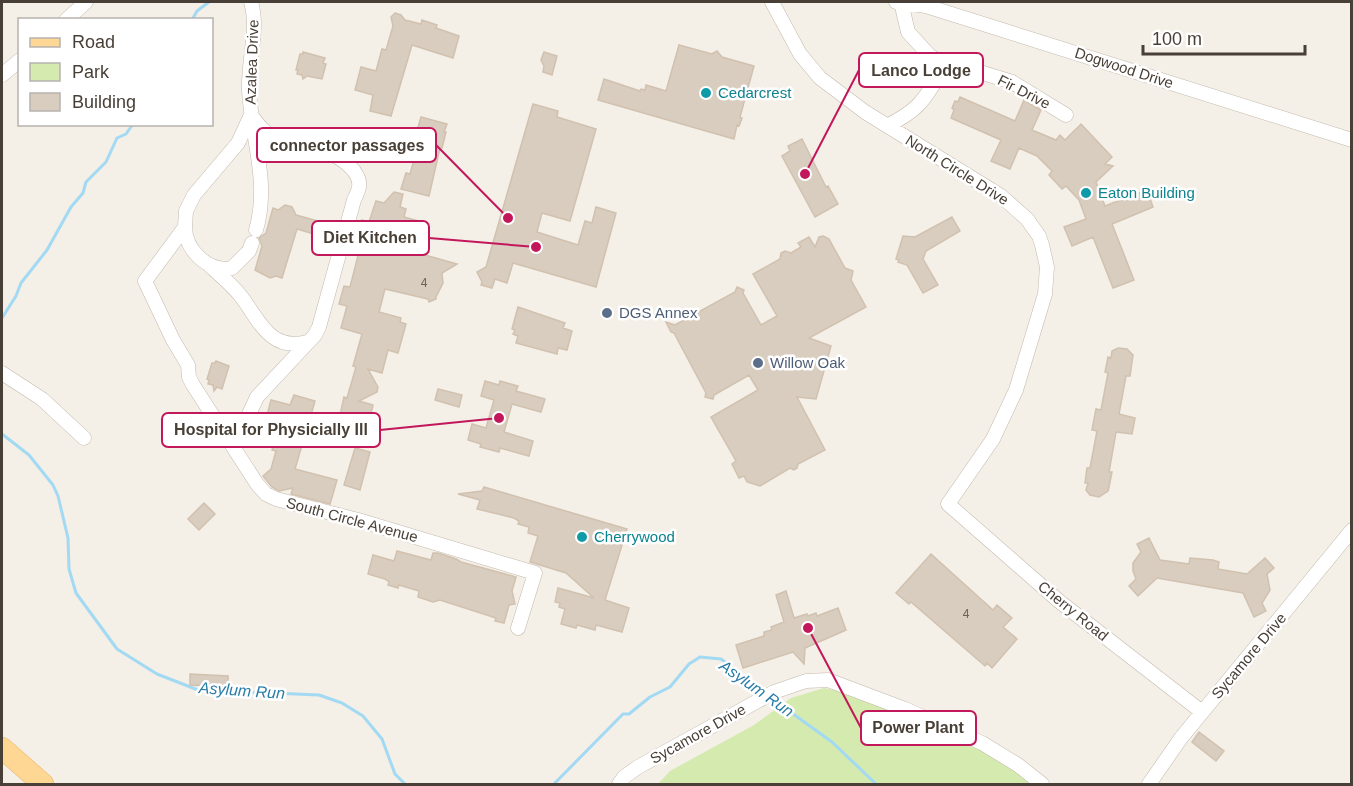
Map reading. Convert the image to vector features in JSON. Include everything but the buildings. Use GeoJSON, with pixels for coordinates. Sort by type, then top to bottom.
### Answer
{"type":"FeatureCollection","features":[{"type":"Feature","properties":{"kind":"main road"},"geometry":{"type":"LineString","coordinates":[[2,747],[43,784]]}},
{"type":"Feature","properties":{"kind":"main road"},"geometry":{"type":"LineString","coordinates":[[2,767],[21,784]]}},
{"type":"Feature","properties":{"kind":"street"},"geometry":{"type":"LineString","coordinates":[[68,18],[86,2]]}},
{"type":"Feature","properties":{"kind":"street","name":"Azalea Drive"},"geometry":{"type":"LineString","coordinates":[[209,265],[219,269],[232,268],[249,251],[261,206],[256,137],[251,116],[249,73],[254,18],[251,2]]}},
{"type":"Feature","properties":{"kind":"street","name":"North Circle Drive"},"geometry":{"type":"LineString","coordinates":[[772,2],[800,54],[812,70],[842,95],[888,126],[996,193],[1019,210],[1039,236],[1045,254],[1046,294],[1016,390],[993,438],[948,504]]}},
{"type":"Feature","properties":{"kind":"street","name":"Dogwood Drive"},"geometry":{"type":"LineString","coordinates":[[896,2],[937,9],[1352,140]]}},
{"type":"Feature","properties":{"kind":"street"},"geometry":{"type":"LineString","coordinates":[[888,126],[908,116],[919,106],[945,66],[929,55],[908,32],[901,2]]}},
{"type":"Feature","properties":{"kind":"street"},"geometry":{"type":"LineString","coordinates":[[2,75],[18,62]]}},
{"type":"Feature","properties":{"kind":"street","name":"Fir Drive"},"geometry":{"type":"LineString","coordinates":[[945,66],[967,68],[1012,82],[1066,116]]}},
{"type":"Feature","properties":{"kind":"street"},"geometry":{"type":"LineString","coordinates":[[234,447],[257,397],[315,335],[322,320],[323,309],[354,200],[360,187],[360,181],[352,169],[339,157],[320,150],[276,140],[262,130],[251,116]]}},
{"type":"Feature","properties":{"kind":"street","name":"South Circle Avenue"},"geometry":{"type":"LineString","coordinates":[[251,116],[238,143],[191,200],[186,211],[185,227],[145,281],[173,340],[188,365],[189,377],[193,385],[257,484],[266,494],[276,499],[358,520],[535,573],[518,628]]}},
{"type":"Feature","properties":{"kind":"street"},"geometry":{"type":"LineString","coordinates":[[185,227],[189,244],[239,293],[270,335],[292,345],[308,342]]}},
{"type":"Feature","properties":{"kind":"street"},"geometry":{"type":"LineString","coordinates":[[2,373],[42,399],[84,438]]}},
{"type":"Feature","properties":{"kind":"street","name":"Cherry Road"},"geometry":{"type":"LineString","coordinates":[[948,504],[1060,602],[1202,712]]}},
{"type":"Feature","properties":{"kind":"street","name":"Sycamore Drive"},"geometry":{"type":"LineString","coordinates":[[1149,784],[1202,712],[1352,530]]}},
{"type":"Feature","properties":{"kind":"street","name":"Sycamore Drive"},"geometry":{"type":"LineString","coordinates":[[619,784],[624,777],[638,767],[769,695],[806,681],[828,680],[905,709],[982,743],[1012,760],[1042,784]]}},
{"type":"Feature","properties":{"kind":"green space"},"geometry":{"type":"Polygon","coordinates":[[[824,688],[843,692],[978,747],[1008,764],[1035,784],[658,784],[670,771],[754,725],[791,698],[824,688]]]}},
{"type":"Feature","properties":{"kind":"waterway"},"geometry":{"type":"LineString","coordinates":[[193,18],[197,11],[209,2]]}},
{"type":"Feature","properties":{"kind":"waterway"},"geometry":{"type":"LineString","coordinates":[[2,318],[16,296],[21,283],[47,250],[71,207],[83,193],[86,182],[106,162],[117,138],[126,134],[132,126]]}},
{"type":"Feature","properties":{"kind":"waterway","name":"Asylum Run"},"geometry":{"type":"LineString","coordinates":[[2,434],[29,455],[53,485],[58,496],[68,538],[69,569],[76,593],[117,649],[157,674],[198,690],[319,695],[342,703],[363,716],[382,739],[395,774],[405,784]]}},
{"type":"Feature","properties":{"kind":"waterway","name":"Asylum Run"},"geometry":{"type":"LineString","coordinates":[[554,784],[623,714],[629,714],[650,697],[670,687],[689,664],[700,657],[721,659],[764,692]]}},
{"type":"Feature","properties":{"kind":"waterway","name":"Asylum Run"},"geometry":{"type":"LineString","coordinates":[[771,698],[832,742],[876,784]]}},
{"type":"Feature","properties":{"kind":"place","name":"Cedarcrest"},"geometry":{"type":"Point","coordinates":[706,93]}},
{"type":"Feature","properties":{"kind":"place","name":"Lanco Lodge"},"geometry":{"type":"Point","coordinates":[805,174]}},
{"type":"Feature","properties":{"kind":"place","name":"Eaton Building"},"geometry":{"type":"Point","coordinates":[1086,193]}},
{"type":"Feature","properties":{"kind":"place","name":"connector passages"},"geometry":{"type":"Point","coordinates":[508,218]}},
{"type":"Feature","properties":{"kind":"place","name":"Diet Kitchen"},"geometry":{"type":"Point","coordinates":[536,247]}},
{"type":"Feature","properties":{"kind":"place","name":"DGS Annex"},"geometry":{"type":"Point","coordinates":[607,313]}},
{"type":"Feature","properties":{"kind":"place","name":"Willow Oak"},"geometry":{"type":"Point","coordinates":[758,363]}},
{"type":"Feature","properties":{"kind":"place","name":"Hospital for Physicially Ill"},"geometry":{"type":"Point","coordinates":[499,418]}},
{"type":"Feature","properties":{"kind":"place","name":"Cherrywood"},"geometry":{"type":"Point","coordinates":[582,537]}},
{"type":"Feature","properties":{"kind":"place","name":"Power Plant"},"geometry":{"type":"Point","coordinates":[808,628]}}]}
